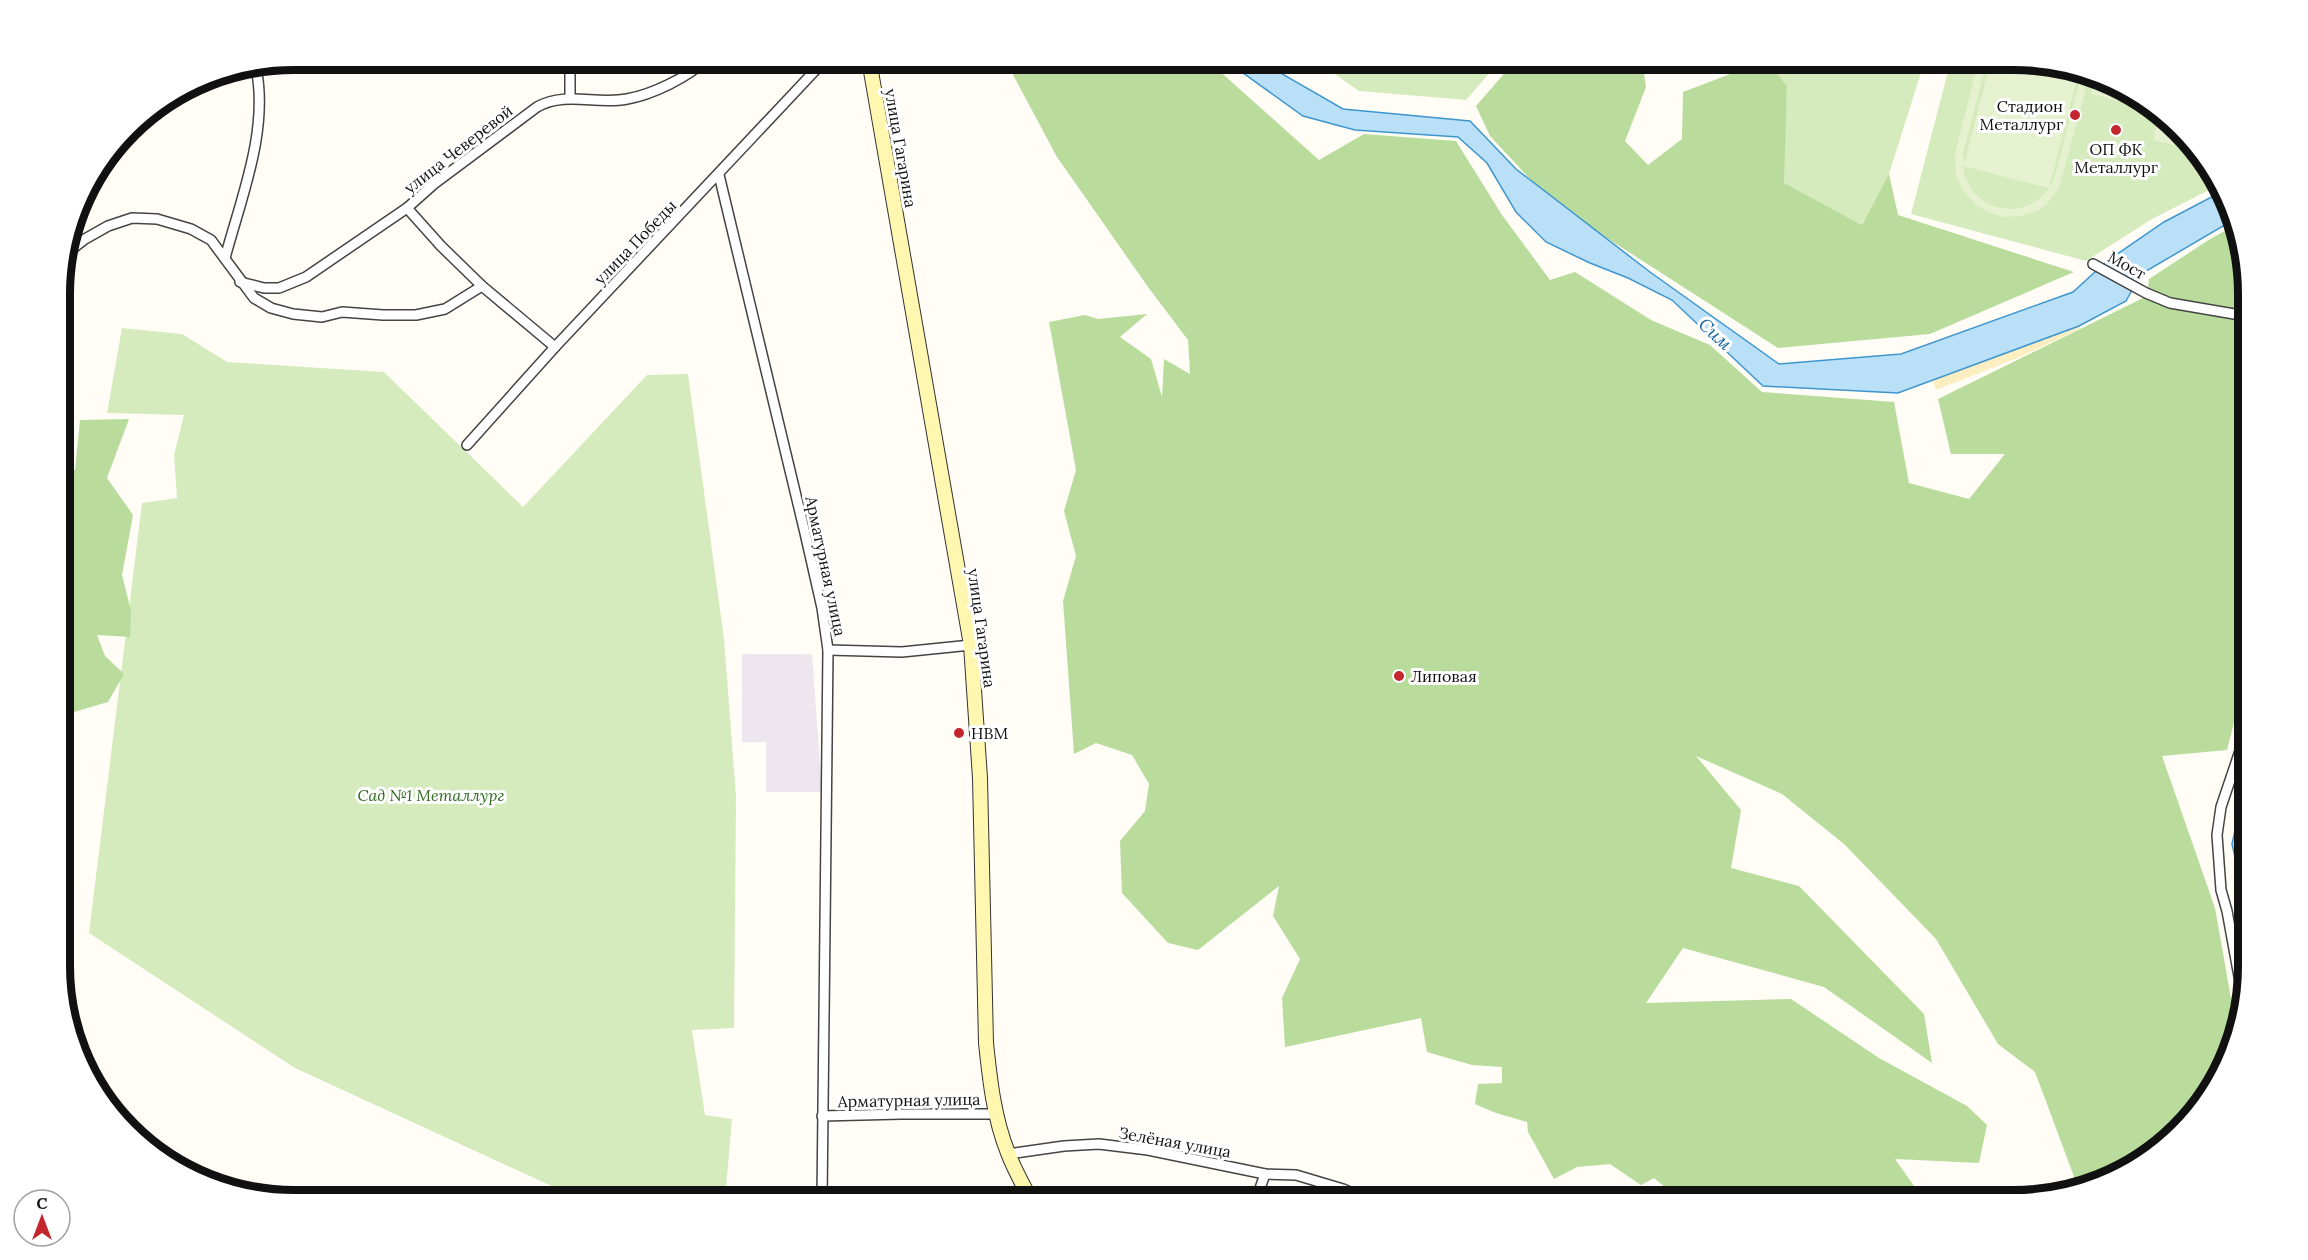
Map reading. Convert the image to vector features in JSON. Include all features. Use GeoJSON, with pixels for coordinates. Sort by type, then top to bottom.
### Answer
{"type":"FeatureCollection","features":[{"type":"Feature","properties":{"kind":"street"},"geometry":{"type":"LineString","coordinates":[[570,70],[570,98]]}},
{"type":"Feature","properties":{"kind":"street","name":"улица Чеверевой"},"geometry":{"type":"LineString","coordinates":[[240,282],[264,288],[279,288],[306,277],[407,208],[434,184],[551,99],[627,99],[669,84],[690,70]]}},
{"type":"Feature","properties":{"kind":"street","name":"улица Победы"},"geometry":{"type":"LineString","coordinates":[[466,445],[816,70]]}},
{"type":"Feature","properties":{"kind":"street","name":"улица Гагарина"},"geometry":{"type":"LineString","coordinates":[[871,70],[971,645],[980,778],[986,1043],[996,1114],[1008,1154],[1026,1190]]}},
{"type":"Feature","properties":{"kind":"street"},"geometry":{"type":"LineString","coordinates":[[225,258],[255,145],[261,90],[257,74]]}},
{"type":"Feature","properties":{"kind":"street","name":"Арматурная улица"},"geometry":{"type":"LineString","coordinates":[[719,175],[808,544],[822,608],[828,650],[822,1190]]}},
{"type":"Feature","properties":{"kind":"street"},"geometry":{"type":"LineString","coordinates":[[407,208],[441,246],[482,286],[555,347]]}},
{"type":"Feature","properties":{"kind":"street"},"geometry":{"type":"LineString","coordinates":[[76,246],[108,226],[132,218],[157,219],[191,229],[211,240],[254,298],[271,308],[293,314],[322,317],[342,312],[416,315],[445,309],[482,286]]}},
{"type":"Feature","properties":{"kind":"street","name":"Мост"},"geometry":{"type":"LineString","coordinates":[[2093,264],[2146,293],[2170,303],[2238,315]]}},
{"type":"Feature","properties":{"kind":"street"},"geometry":{"type":"LineString","coordinates":[[828,650],[902,652],[971,645]]}},
{"type":"Feature","properties":{"kind":"street"},"geometry":{"type":"LineString","coordinates":[[2238,757],[2221,807],[2217,835],[2221,890],[2238,970]]}},
{"type":"Feature","properties":{"kind":"street","name":"Арматурная улица"},"geometry":{"type":"LineString","coordinates":[[822,1116],[996,1114]]}},
{"type":"Feature","properties":{"kind":"street","name":"Зелёная улица"},"geometry":{"type":"LineString","coordinates":[[1008,1154],[1064,1146],[1099,1144],[1148,1150],[1265,1174],[1296,1175],[1344,1190]]}},
{"type":"Feature","properties":{"kind":"street"},"geometry":{"type":"LineString","coordinates":[[1259,1190],[1265,1174]]}},
{"type":"Feature","properties":{"kind":"shaded area"},"geometry":{"type":"Polygon","coordinates":[[[742,654],[812,654],[822,792],[766,792],[766,742],[742,742],[742,654]]]}},
{"type":"Feature","properties":{"kind":"green space"},"geometry":{"type":"Polygon","coordinates":[[[1010,70],[1218,70],[1319,160],[1364,134],[1456,141],[1502,215],[1550,280],[1575,272],[1651,320],[1710,345],[1762,392],[1894,402],[1909,483],[1969,499],[2005,454],[1951,454],[1938,399],[2147,296],[2149,279],[2228,229],[2236,265],[2238,294],[2238,707],[2227,750],[2162,756],[2215,908],[2233,1009],[2226,1038],[2208,1078],[2182,1113],[2161,1134],[2126,1160],[2076,1181],[2035,1072],[1998,1044],[1936,939],[1844,844],[1782,794],[1696,756],[1741,810],[1731,868],[1799,886],[1924,1014],[1932,1063],[1824,987],[1683,948],[1646,1003],[1791,999],[1879,1058],[1967,1106],[1987,1125],[1979,1163],[1895,1159],[1917,1190],[1707,1190],[1703,1187],[1696,1190],[1668,1190],[1654,1178],[1641,1185],[1610,1164],[1577,1167],[1554,1179],[1528,1132],[1527,1122],[1475,1104],[1478,1084],[1502,1083],[1502,1067],[1472,1065],[1427,1052],[1421,1018],[1285,1047],[1282,998],[1300,959],[1273,916],[1279,886],[1198,950],[1168,943],[1122,893],[1120,841],[1145,811],[1149,784],[1132,755],[1096,743],[1074,754],[1063,601],[1076,556],[1064,511],[1076,470],[1049,322],[1085,315],[1098,319],[1147,314],[1120,337],[1151,359],[1162,397],[1164,359],[1190,374],[1188,340],[1057,157],[1010,70]]]}},
{"type":"Feature","properties":{"kind":"green space"},"geometry":{"type":"Polygon","coordinates":[[[1329,70],[1492,70],[1466,100],[1359,91],[1329,70]]]}},
{"type":"Feature","properties":{"kind":"green space"},"geometry":{"type":"Polygon","coordinates":[[[1507,70],[1643,70],[1646,87],[1625,141],[1648,165],[1682,139],[1683,92],[1741,70],[1775,70],[1787,86],[1784,183],[1862,225],[1889,174],[1898,215],[2074,272],[1930,334],[1778,348],[1565,211],[1528,177],[1490,136],[1476,106],[1507,70]]]}},
{"type":"Feature","properties":{"kind":"green space"},"geometry":{"type":"Polygon","coordinates":[[[1775,70],[1922,70],[1889,174],[1862,225],[1783,183],[1787,86],[1775,70]]]}},
{"type":"Feature","properties":{"kind":"green space"},"geometry":{"type":"Polygon","coordinates":[[[1948,70],[2043,72],[2086,82],[2113,94],[2138,108],[2172,136],[2200,170],[2211,189],[2152,219],[2086,261],[1911,214],[1948,70]]]}},
{"type":"Feature","properties":{"kind":"green space"},"geometry":{"type":"Polygon","coordinates":[[[1976,70],[1984,70],[1963,154],[1964,165],[1988,70],[2043,72],[2077,79],[2049,186],[2055,176],[2080,80],[2088,83],[2059,188],[2047,204],[2037,211],[2020,216],[2004,217],[1988,212],[1975,204],[1963,190],[1956,175],[1955,153],[1976,70]],[[1963,166],[1968,183],[1978,196],[1990,204],[2005,208],[2020,208],[2034,202],[2049,188],[1963,166]]]}},
{"type":"Feature","properties":{"kind":"green space"},"geometry":{"type":"Polygon","coordinates":[[[2093,85],[2132,104],[2091,94],[2093,85]]]}},
{"type":"Feature","properties":{"kind":"green space"},"geometry":{"type":"Polygon","coordinates":[[[2157,123],[2182,147],[2153,140],[2157,123]]]}},
{"type":"Feature","properties":{"kind":"green space","name":"Сад №1 Металлург"},"geometry":{"type":"Polygon","coordinates":[[[122,328],[182,334],[227,362],[384,372],[523,507],[647,375],[688,374],[724,639],[736,796],[734,1028],[692,1030],[705,1115],[732,1119],[726,1190],[560,1190],[295,1068],[89,933],[142,503],[177,498],[174,455],[184,415],[107,413],[122,328]]]}},
{"type":"Feature","properties":{"kind":"green space"},"geometry":{"type":"Polygon","coordinates":[[[129,419],[107,478],[133,515],[122,575],[131,611],[130,637],[97,635],[105,656],[124,674],[108,702],[74,712],[70,710],[70,471],[75,470],[80,420],[129,419]]]}},
{"type":"Feature","properties":{"kind":"sand"},"geometry":{"type":"Polygon","coordinates":[[[2079,326],[2079,329],[2020,357],[1936,390],[1933,380],[2079,326]]]}},
{"type":"Feature","properties":{"kind":"water","name":"Сим"},"geometry":{"type":"Polygon","coordinates":[[[1239,70],[1275,70],[1343,109],[1470,121],[1516,169],[1650,272],[1779,364],[1901,354],[2073,292],[2107,261],[2164,222],[2214,196],[2227,224],[2141,274],[2126,301],[2079,326],[1898,393],[1763,386],[1672,300],[1546,242],[1516,212],[1487,163],[1458,137],[1355,130],[1303,116],[1239,70]]]}},
{"type":"Feature","properties":{"kind":"water"},"geometry":{"type":"Polygon","coordinates":[[[2238,818],[2238,870],[2232,844],[2238,818]]]}},
{"type":"Feature","properties":{"kind":"place","name":"Стадион Металлург"},"geometry":{"type":"Point","coordinates":[2075,115]}},
{"type":"Feature","properties":{"kind":"place","name":"ОП ФК Металлург"},"geometry":{"type":"Point","coordinates":[2116,130]}},
{"type":"Feature","properties":{"kind":"place","name":"Липовая"},"geometry":{"type":"Point","coordinates":[1399,676]}},
{"type":"Feature","properties":{"kind":"place","name":"НВМ"},"geometry":{"type":"Point","coordinates":[959,733]}}]}
